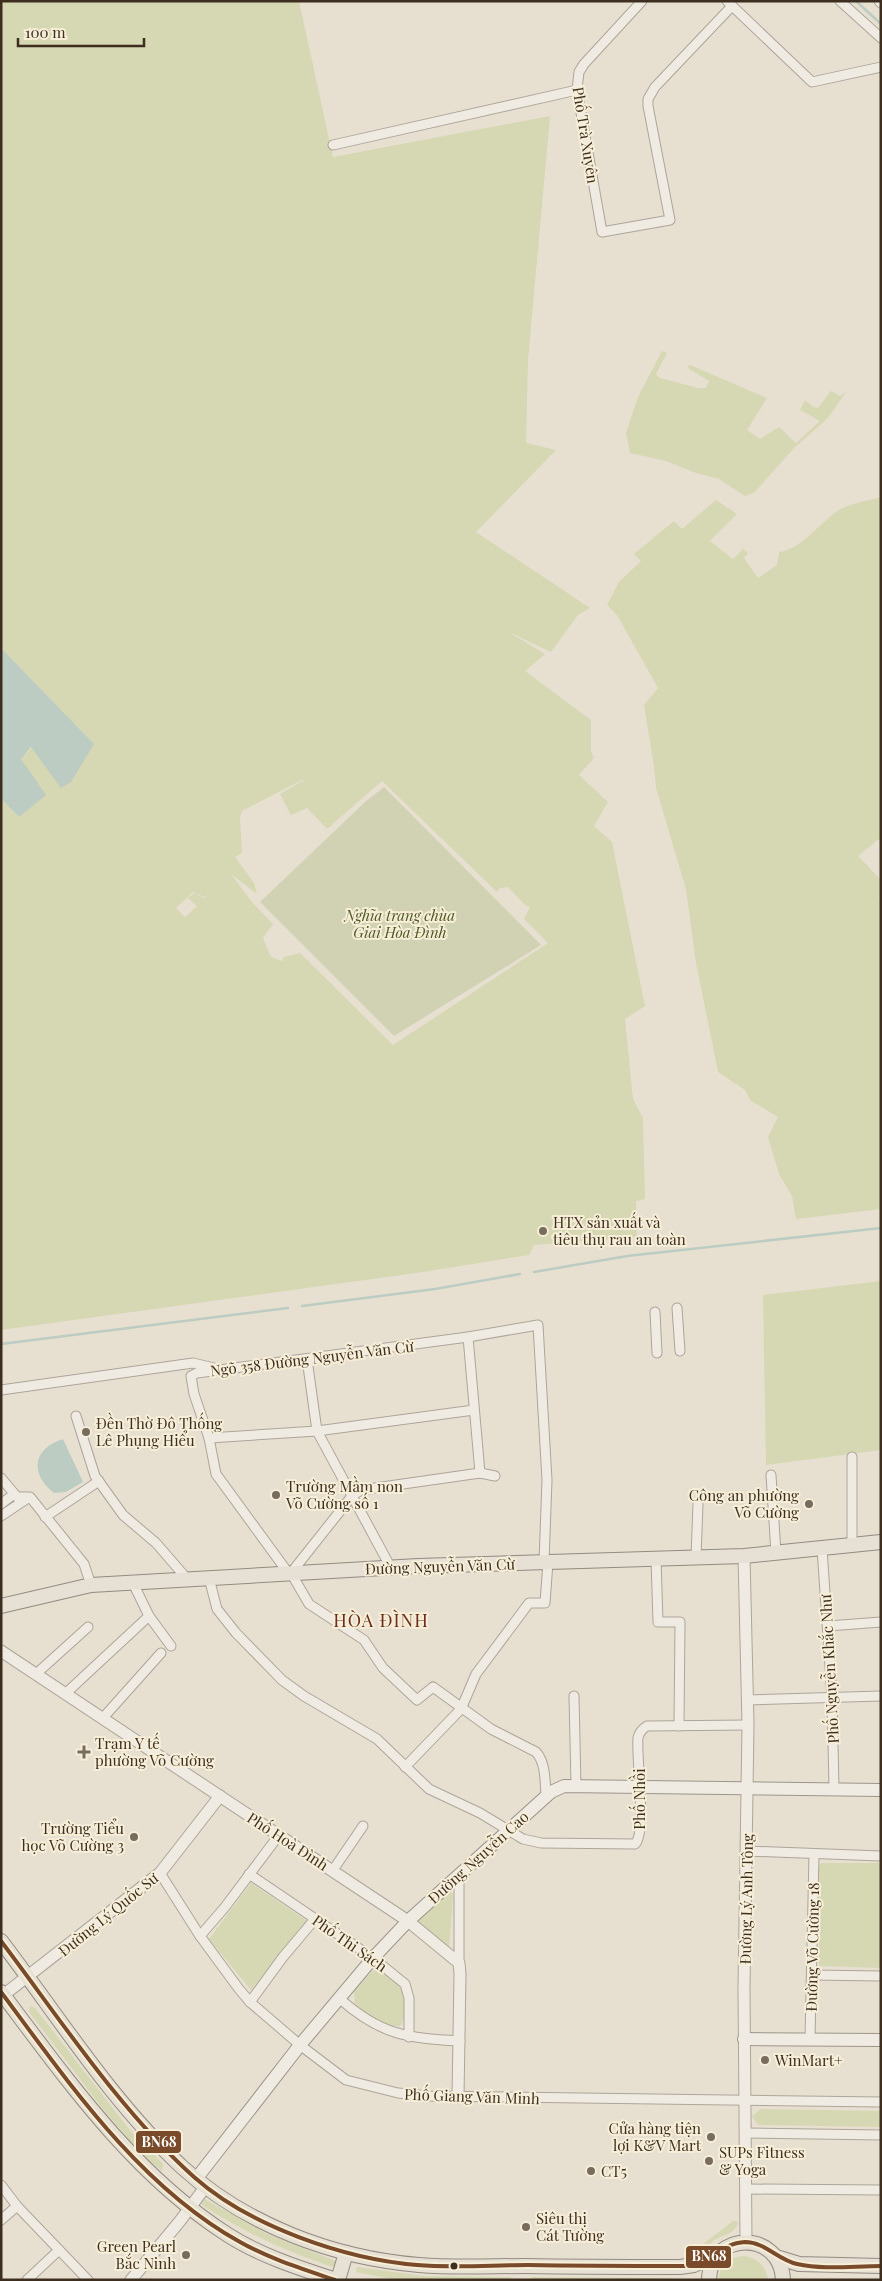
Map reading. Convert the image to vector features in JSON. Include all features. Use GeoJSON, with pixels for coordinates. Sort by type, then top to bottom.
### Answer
{"type":"FeatureCollection","features":[{"type":"Feature","properties":{"kind":"main road","name":"Đường Nguyễn Văn Cừ"},"geometry":{"type":"LineString","coordinates":[[1,1606],[91,1585],[391,1568],[744,1556],[881,1542]]}},
{"type":"Feature","properties":{"kind":"main road","name":"Đường Nguyễn Cao"},"geometry":{"type":"LineString","coordinates":[[201,2182],[300,2046],[374,1958],[408,1921],[546,1796],[564,1786],[881,1790]]}},
{"type":"Feature","properties":{"kind":"main road"},"geometry":{"type":"LineString","coordinates":[[1,1941],[136,2118],[170,2155],[201,2182],[261,2221],[295,2236],[346,2253],[379,2260],[427,2266],[680,2267],[694,2265],[733,2244],[746,2242],[763,2246],[776,2257],[781,2267],[783,2280]]}},
{"type":"Feature","properties":{"kind":"main road"},"geometry":{"type":"LineString","coordinates":[[2,1995],[118,2141],[153,2177],[191,2206],[241,2242],[294,2266],[337,2280],[346,2253]]}},
{"type":"Feature","properties":{"kind":"main road"},"geometry":{"type":"LineString","coordinates":[[744,2039],[881,2040]]}},
{"type":"Feature","properties":{"kind":"main road"},"geometry":{"type":"LineString","coordinates":[[709,2280],[711,2266],[722,2251]]}},
{"type":"Feature","properties":{"kind":"main road"},"geometry":{"type":"LineString","coordinates":[[776,2257],[799,2264],[881,2266]]}},
{"type":"Feature","properties":{"kind":"street","name":"Phố Trà Xuyên"},"geometry":{"type":"LineString","coordinates":[[642,1],[584,64],[579,72],[577,90],[602,232],[670,220],[649,120],[648,99],[655,87],[729,4]]}},
{"type":"Feature","properties":{"kind":"street"},"geometry":{"type":"LineString","coordinates":[[840,1],[881,38]]}},
{"type":"Feature","properties":{"kind":"street"},"geometry":{"type":"LineString","coordinates":[[729,4],[812,82],[881,67]]}},
{"type":"Feature","properties":{"kind":"street"},"geometry":{"type":"LineString","coordinates":[[333,145],[577,90]]}},
{"type":"Feature","properties":{"kind":"street"},"geometry":{"type":"LineString","coordinates":[[677,1308],[680,1352]]}},
{"type":"Feature","properties":{"kind":"street"},"geometry":{"type":"LineString","coordinates":[[655,1312],[657,1353]]}},
{"type":"Feature","properties":{"kind":"street","name":"Ngõ 358 Đường Nguyễn Văn Cừ"},"geometry":{"type":"LineString","coordinates":[[461,1709],[433,1688],[420,1700],[413,1698],[383,1668],[364,1640],[309,1604],[290,1574],[216,1474],[209,1438],[194,1394],[191,1378],[198,1373],[222,1369],[468,1337],[538,1325],[547,1480],[546,1562]]}},
{"type":"Feature","properties":{"kind":"street"},"geometry":{"type":"LineString","coordinates":[[468,1337],[480,1473]]}},
{"type":"Feature","properties":{"kind":"street"},"geometry":{"type":"LineString","coordinates":[[307,1359],[317,1431],[391,1568]]}},
{"type":"Feature","properties":{"kind":"street"},"geometry":{"type":"LineString","coordinates":[[1,1390],[193,1363],[222,1369]]}},
{"type":"Feature","properties":{"kind":"street"},"geometry":{"type":"LineString","coordinates":[[209,1438],[317,1431],[474,1410]]}},
{"type":"Feature","properties":{"kind":"street"},"geometry":{"type":"LineString","coordinates":[[76,1416],[95,1476],[123,1515],[156,1543],[188,1580]]}},
{"type":"Feature","properties":{"kind":"street"},"geometry":{"type":"LineString","coordinates":[[852,1457],[852,1545]]}},
{"type":"Feature","properties":{"kind":"street"},"geometry":{"type":"LineString","coordinates":[[290,1574],[352,1496],[361,1490],[480,1473],[495,1476]]}},
{"type":"Feature","properties":{"kind":"street"},"geometry":{"type":"LineString","coordinates":[[771,1475],[776,1553]]}},
{"type":"Feature","properties":{"kind":"street"},"geometry":{"type":"LineString","coordinates":[[1,1478],[14,1494],[20,1498],[30,1498]]}},
{"type":"Feature","properties":{"kind":"street"},"geometry":{"type":"LineString","coordinates":[[45,1517],[99,1481]]}},
{"type":"Feature","properties":{"kind":"street"},"geometry":{"type":"LineString","coordinates":[[1,1504],[14,1494]]}},
{"type":"Feature","properties":{"kind":"street"},"geometry":{"type":"LineString","coordinates":[[30,1498],[84,1564],[91,1585]]}},
{"type":"Feature","properties":{"kind":"street"},"geometry":{"type":"LineString","coordinates":[[1,1516],[30,1498]]}},
{"type":"Feature","properties":{"kind":"street"},"geometry":{"type":"LineString","coordinates":[[696,1558],[698,1504]]}},
{"type":"Feature","properties":{"kind":"street","name":"Phố Nguyễn Khắc Như"},"geometry":{"type":"LineString","coordinates":[[822,1548],[832,1698],[834,1789]]}},
{"type":"Feature","properties":{"kind":"street","name":"Đường Lý Anh Tông"},"geometry":{"type":"LineString","coordinates":[[744,1556],[748,1725],[744,2039],[746,2242]]}},
{"type":"Feature","properties":{"kind":"street"},"geometry":{"type":"LineString","coordinates":[[656,1559],[658,1622],[680,1622],[678,1726]]}},
{"type":"Feature","properties":{"kind":"street"},"geometry":{"type":"LineString","coordinates":[[404,1767],[461,1709],[476,1674],[523,1610],[533,1602],[545,1603],[546,1562]]}},
{"type":"Feature","properties":{"kind":"street"},"geometry":{"type":"LineString","coordinates":[[209,1578],[216,1609],[236,1633],[282,1680],[304,1696],[369,1733],[429,1789],[508,1829]]}},
{"type":"Feature","properties":{"kind":"street"},"geometry":{"type":"LineString","coordinates":[[133,1583],[149,1616],[171,1646]]}},
{"type":"Feature","properties":{"kind":"street"},"geometry":{"type":"LineString","coordinates":[[65,1694],[149,1616]]}},
{"type":"Feature","properties":{"kind":"street"},"geometry":{"type":"LineString","coordinates":[[828,1626],[881,1622]]}},
{"type":"Feature","properties":{"kind":"street"},"geometry":{"type":"LineString","coordinates":[[36,1674],[88,1627]]}},
{"type":"Feature","properties":{"kind":"street","name":"Phố Hoà Đình"},"geometry":{"type":"LineString","coordinates":[[1,1650],[408,1921],[459,1963]]}},
{"type":"Feature","properties":{"kind":"street"},"geometry":{"type":"LineString","coordinates":[[102,1719],[161,1653]]}},
{"type":"Feature","properties":{"kind":"street"},"geometry":{"type":"LineString","coordinates":[[574,1696],[576,1786]]}},
{"type":"Feature","properties":{"kind":"street"},"geometry":{"type":"LineString","coordinates":[[747,1700],[881,1696]]}},
{"type":"Feature","properties":{"kind":"street"},"geometry":{"type":"LineString","coordinates":[[461,1709],[491,1729],[536,1752],[540,1757],[544,1770],[546,1796]]}},
{"type":"Feature","properties":{"kind":"street","name":"Phố Nhồi"},"geometry":{"type":"LineString","coordinates":[[508,1829],[523,1839],[541,1843],[635,1844],[639,1835],[638,1737],[641,1732],[647,1726],[748,1725]]}},
{"type":"Feature","properties":{"kind":"street","name":"Đường Lý Quốc Sư"},"geometry":{"type":"LineString","coordinates":[[2,1995],[28,1977],[160,1873],[220,1796]]}},
{"type":"Feature","properties":{"kind":"street"},"geometry":{"type":"LineString","coordinates":[[333,1870],[363,1826]]}},
{"type":"Feature","properties":{"kind":"street"},"geometry":{"type":"LineString","coordinates":[[200,1936],[225,1907],[279,1835]]}},
{"type":"Feature","properties":{"kind":"street"},"geometry":{"type":"LineString","coordinates":[[746,1852],[881,1856]]}},
{"type":"Feature","properties":{"kind":"street","name":"Đường Võ Cường 18"},"geometry":{"type":"LineString","coordinates":[[810,2039],[814,1854]]}},
{"type":"Feature","properties":{"kind":"street","name":"Phố Giang Văn Minh"},"geometry":{"type":"LineString","coordinates":[[160,1873],[200,1936],[250,2002],[335,2074],[354,2083],[412,2095],[881,2102]]}},
{"type":"Feature","properties":{"kind":"street","name":"Phố Thi Sách"},"geometry":{"type":"LineString","coordinates":[[249,1874],[374,1958],[405,1984],[409,1998],[409,2037]]}},
{"type":"Feature","properties":{"kind":"street"},"geometry":{"type":"LineString","coordinates":[[458,2096],[460,2041],[459,1875]]}},
{"type":"Feature","properties":{"kind":"street"},"geometry":{"type":"LineString","coordinates":[[250,2002],[283,1957],[315,1919]]}},
{"type":"Feature","properties":{"kind":"street"},"geometry":{"type":"LineString","coordinates":[[812,1975],[881,1976]]}},
{"type":"Feature","properties":{"kind":"street"},"geometry":{"type":"LineString","coordinates":[[340,1998],[362,2019],[409,2037],[460,2041]]}},
{"type":"Feature","properties":{"kind":"street"},"geometry":{"type":"LineString","coordinates":[[744,2133],[881,2135]]}},
{"type":"Feature","properties":{"kind":"street","name":"Đường Nguyễn Cao"},"geometry":{"type":"LineString","coordinates":[[131,2280],[191,2206],[201,2182]]}},
{"type":"Feature","properties":{"kind":"street"},"geometry":{"type":"LineString","coordinates":[[1,2185],[17,2206],[88,2280]]}},
{"type":"Feature","properties":{"kind":"street"},"geometry":{"type":"LineString","coordinates":[[746,2189],[881,2190]]}},
{"type":"Feature","properties":{"kind":"street"},"geometry":{"type":"LineString","coordinates":[[1,2220],[17,2206]]}},
{"type":"Feature","properties":{"kind":"street"},"geometry":{"type":"LineString","coordinates":[[26,2280],[59,2250]]}},
{"type":"Feature","properties":{"kind":"green space"},"geometry":{"type":"Polygon","coordinates":[[[1,1],[299,1],[333,157],[550,116],[528,360],[526,443],[556,450],[476,532],[590,608],[578,615],[551,652],[507,631],[545,654],[525,671],[591,720],[591,752],[594,758],[579,775],[608,802],[594,826],[612,842],[645,1006],[625,1019],[633,1099],[643,1118],[645,1199],[636,1201],[637,1237],[534,1245],[529,1255],[423,1272],[1,1330],[1,799],[19,817],[21,759],[32,747],[94,744],[1,648],[1,1]],[[302,780],[242,811],[240,817],[242,853],[235,857],[254,883],[257,894],[231,874],[251,901],[273,924],[263,938],[271,957],[282,961],[284,957],[300,953],[393,1045],[548,943],[524,919],[530,907],[525,905],[508,887],[500,888],[497,892],[382,781],[327,829],[307,808],[291,815],[280,794],[302,781],[308,787],[302,780]],[[193,892],[176,908],[185,917],[197,906],[188,898],[194,893],[204,898],[207,896],[204,897],[193,892]]]}},
{"type":"Feature","properties":{"kind":"green space"},"geometry":{"type":"Polygon","coordinates":[[[662,351],[667,353],[656,374],[660,378],[698,388],[706,388],[709,381],[689,369],[688,366],[690,365],[767,398],[747,430],[760,439],[779,427],[796,443],[820,421],[800,410],[805,400],[813,407],[818,408],[831,391],[840,396],[846,392],[828,418],[794,448],[755,492],[745,496],[719,479],[696,473],[666,461],[630,453],[626,433],[638,397],[662,351]]]}},
{"type":"Feature","properties":{"kind":"green space"},"geometry":{"type":"Polygon","coordinates":[[[881,497],[881,841],[879,839],[858,856],[881,880],[881,896],[878,898],[881,900],[881,1209],[796,1219],[792,1196],[779,1174],[768,1137],[778,1117],[750,1100],[745,1090],[718,1072],[696,963],[686,889],[656,788],[644,705],[658,688],[617,615],[607,605],[619,582],[641,561],[634,554],[674,521],[682,529],[716,500],[737,514],[710,541],[733,559],[743,549],[748,553],[744,558],[758,578],[777,565],[779,552],[787,550],[803,541],[839,510],[881,497]]]}},
{"type":"Feature","properties":{"kind":"green space","name":"Nghĩa trang chùa Giai Hòa Đình"},"geometry":{"type":"Polygon","coordinates":[[[384,787],[541,945],[394,1036],[260,902],[365,802],[384,787]]]}},
{"type":"Feature","properties":{"kind":"green space"},"geometry":{"type":"Polygon","coordinates":[[[881,1281],[881,1450],[766,1465],[763,1295],[881,1281]]]}},
{"type":"Feature","properties":{"kind":"green space"},"geometry":{"type":"Polygon","coordinates":[[[821,1863],[881,1863],[881,1968],[819,1966],[819,1865],[821,1863]]]}},
{"type":"Feature","properties":{"kind":"green space"},"geometry":{"type":"Polygon","coordinates":[[[251,1883],[307,1921],[251,1990],[209,1939],[251,1883]]]}},
{"type":"Feature","properties":{"kind":"green space"},"geometry":{"type":"Polygon","coordinates":[[[450,1891],[453,1895],[449,1950],[415,1921],[450,1891]]]}},
{"type":"Feature","properties":{"kind":"green space"},"geometry":{"type":"Polygon","coordinates":[[[377,1966],[396,1982],[403,1994],[405,2011],[403,2022],[400,2026],[382,2024],[355,2007],[354,1991],[377,1966]]]}},
{"type":"Feature","properties":{"kind":"green space"},"geometry":{"type":"Polygon","coordinates":[[[30,2006],[35,2008],[129,2129],[163,2164],[162,2171],[145,2158],[105,2112],[29,2012],[30,2006]]]}},
{"type":"Feature","properties":{"kind":"green space"},"geometry":{"type":"Polygon","coordinates":[[[761,2109],[881,2111],[881,2127],[758,2125],[752,2116],[761,2109]]]}},
{"type":"Feature","properties":{"kind":"green space"},"geometry":{"type":"Polygon","coordinates":[[[203,2198],[267,2234],[336,2261],[336,2265],[332,2267],[315,2261],[251,2233],[205,2207],[201,2204],[203,2198]]]}},
{"type":"Feature","properties":{"kind":"green space"},"geometry":{"type":"Polygon","coordinates":[[[733,2221],[738,2221],[737,2226],[731,2232],[715,2239],[696,2258],[688,2259],[688,2256],[733,2221]]]}},
{"type":"Feature","properties":{"kind":"green space"},"geometry":{"type":"Polygon","coordinates":[[[744,2256],[753,2259],[763,2267],[768,2280],[718,2280],[721,2270],[726,2263],[734,2258],[744,2256]]]}},
{"type":"Feature","properties":{"kind":"green space"},"geometry":{"type":"Polygon","coordinates":[[[357,2267],[424,2276],[511,2277],[512,2280],[397,2280],[356,2272],[357,2267]]]}},
{"type":"Feature","properties":{"kind":"green space"},"geometry":{"type":"Polygon","coordinates":[[[532,2277],[668,2278],[679,2280],[532,2280],[532,2277]]]}},
{"type":"Feature","properties":{"kind":"shaded area"},"geometry":{"type":"Polygon","coordinates":[[[1,648],[94,744],[71,782],[61,788],[31,747],[21,759],[46,795],[19,817],[1,799],[1,648]]]}},
{"type":"Feature","properties":{"kind":"shaded area"},"geometry":{"type":"Polygon","coordinates":[[[63,1439],[83,1482],[66,1492],[54,1493],[41,1478],[38,1462],[40,1455],[45,1449],[63,1439]]]}},
{"type":"Feature","properties":{"kind":"waterway"},"geometry":{"type":"LineString","coordinates":[[856,1],[881,24]]}},
{"type":"Feature","properties":{"kind":"waterway"},"geometry":{"type":"LineString","coordinates":[[534,1272],[627,1256],[881,1228]]}},
{"type":"Feature","properties":{"kind":"waterway"},"geometry":{"type":"LineString","coordinates":[[302,1306],[435,1289],[520,1274]]}},
{"type":"Feature","properties":{"kind":"waterway"},"geometry":{"type":"LineString","coordinates":[[1,1344],[288,1308]]}},
{"type":"Feature","properties":{"kind":"transit line","name":"BN68"},"geometry":{"type":"LineString","coordinates":[[1,1941],[92,2064],[141,2124],[167,2151],[216,2195],[269,2225],[299,2237],[359,2256],[389,2262],[431,2266],[689,2266],[723,2248],[745,2242],[759,2245],[790,2262],[807,2266],[881,2266]]}},
{"type":"Feature","properties":{"kind":"transit line","name":"BN68"},"geometry":{"type":"LineString","coordinates":[[1,1992],[53,2062],[108,2130],[170,2192],[204,2219],[251,2248],[335,2280]]}},
{"type":"Feature","properties":{"kind":"place","name":"HTX sản xuất và tiêu thụ rau an toàn"},"geometry":{"type":"Point","coordinates":[543,1231]}},
{"type":"Feature","properties":{"kind":"place","name":"Đền Thờ Đô Thống Lê Phụng Hiểu"},"geometry":{"type":"Point","coordinates":[86,1432]}},
{"type":"Feature","properties":{"kind":"place","name":"Trường Mầm non Võ Cường số 1"},"geometry":{"type":"Point","coordinates":[276,1495]}},
{"type":"Feature","properties":{"kind":"place","name":"Công an phường Võ Cường"},"geometry":{"type":"Point","coordinates":[809,1504]}},
{"type":"Feature","properties":{"kind":"place","name":"Trạm Y tế phường Võ Cường"},"geometry":{"type":"Point","coordinates":[84,1752]}},
{"type":"Feature","properties":{"kind":"place","name":"Trường Tiểu học Võ Cường 3"},"geometry":{"type":"Point","coordinates":[134,1837]}},
{"type":"Feature","properties":{"kind":"place","name":"WinMart+"},"geometry":{"type":"Point","coordinates":[765,2060]}},
{"type":"Feature","properties":{"kind":"place","name":"Cửa hàng tiện lợi K&V Mart"},"geometry":{"type":"Point","coordinates":[711,2137]}},
{"type":"Feature","properties":{"kind":"place","name":"SUPs Fitness & Yoga"},"geometry":{"type":"Point","coordinates":[709,2161]}},
{"type":"Feature","properties":{"kind":"place","name":"CT5"},"geometry":{"type":"Point","coordinates":[591,2171]}},
{"type":"Feature","properties":{"kind":"place","name":"Siêu thị Cát Tường"},"geometry":{"type":"Point","coordinates":[526,2227]}},
{"type":"Feature","properties":{"kind":"place","name":"Green Pearl Bắc Ninh"},"geometry":{"type":"Point","coordinates":[186,2255]}},
{"type":"Feature","properties":{"kind":"district","name":"HÒA ĐÌNH"},"geometry":{"type":"Point","coordinates":[381,1620]}}]}
